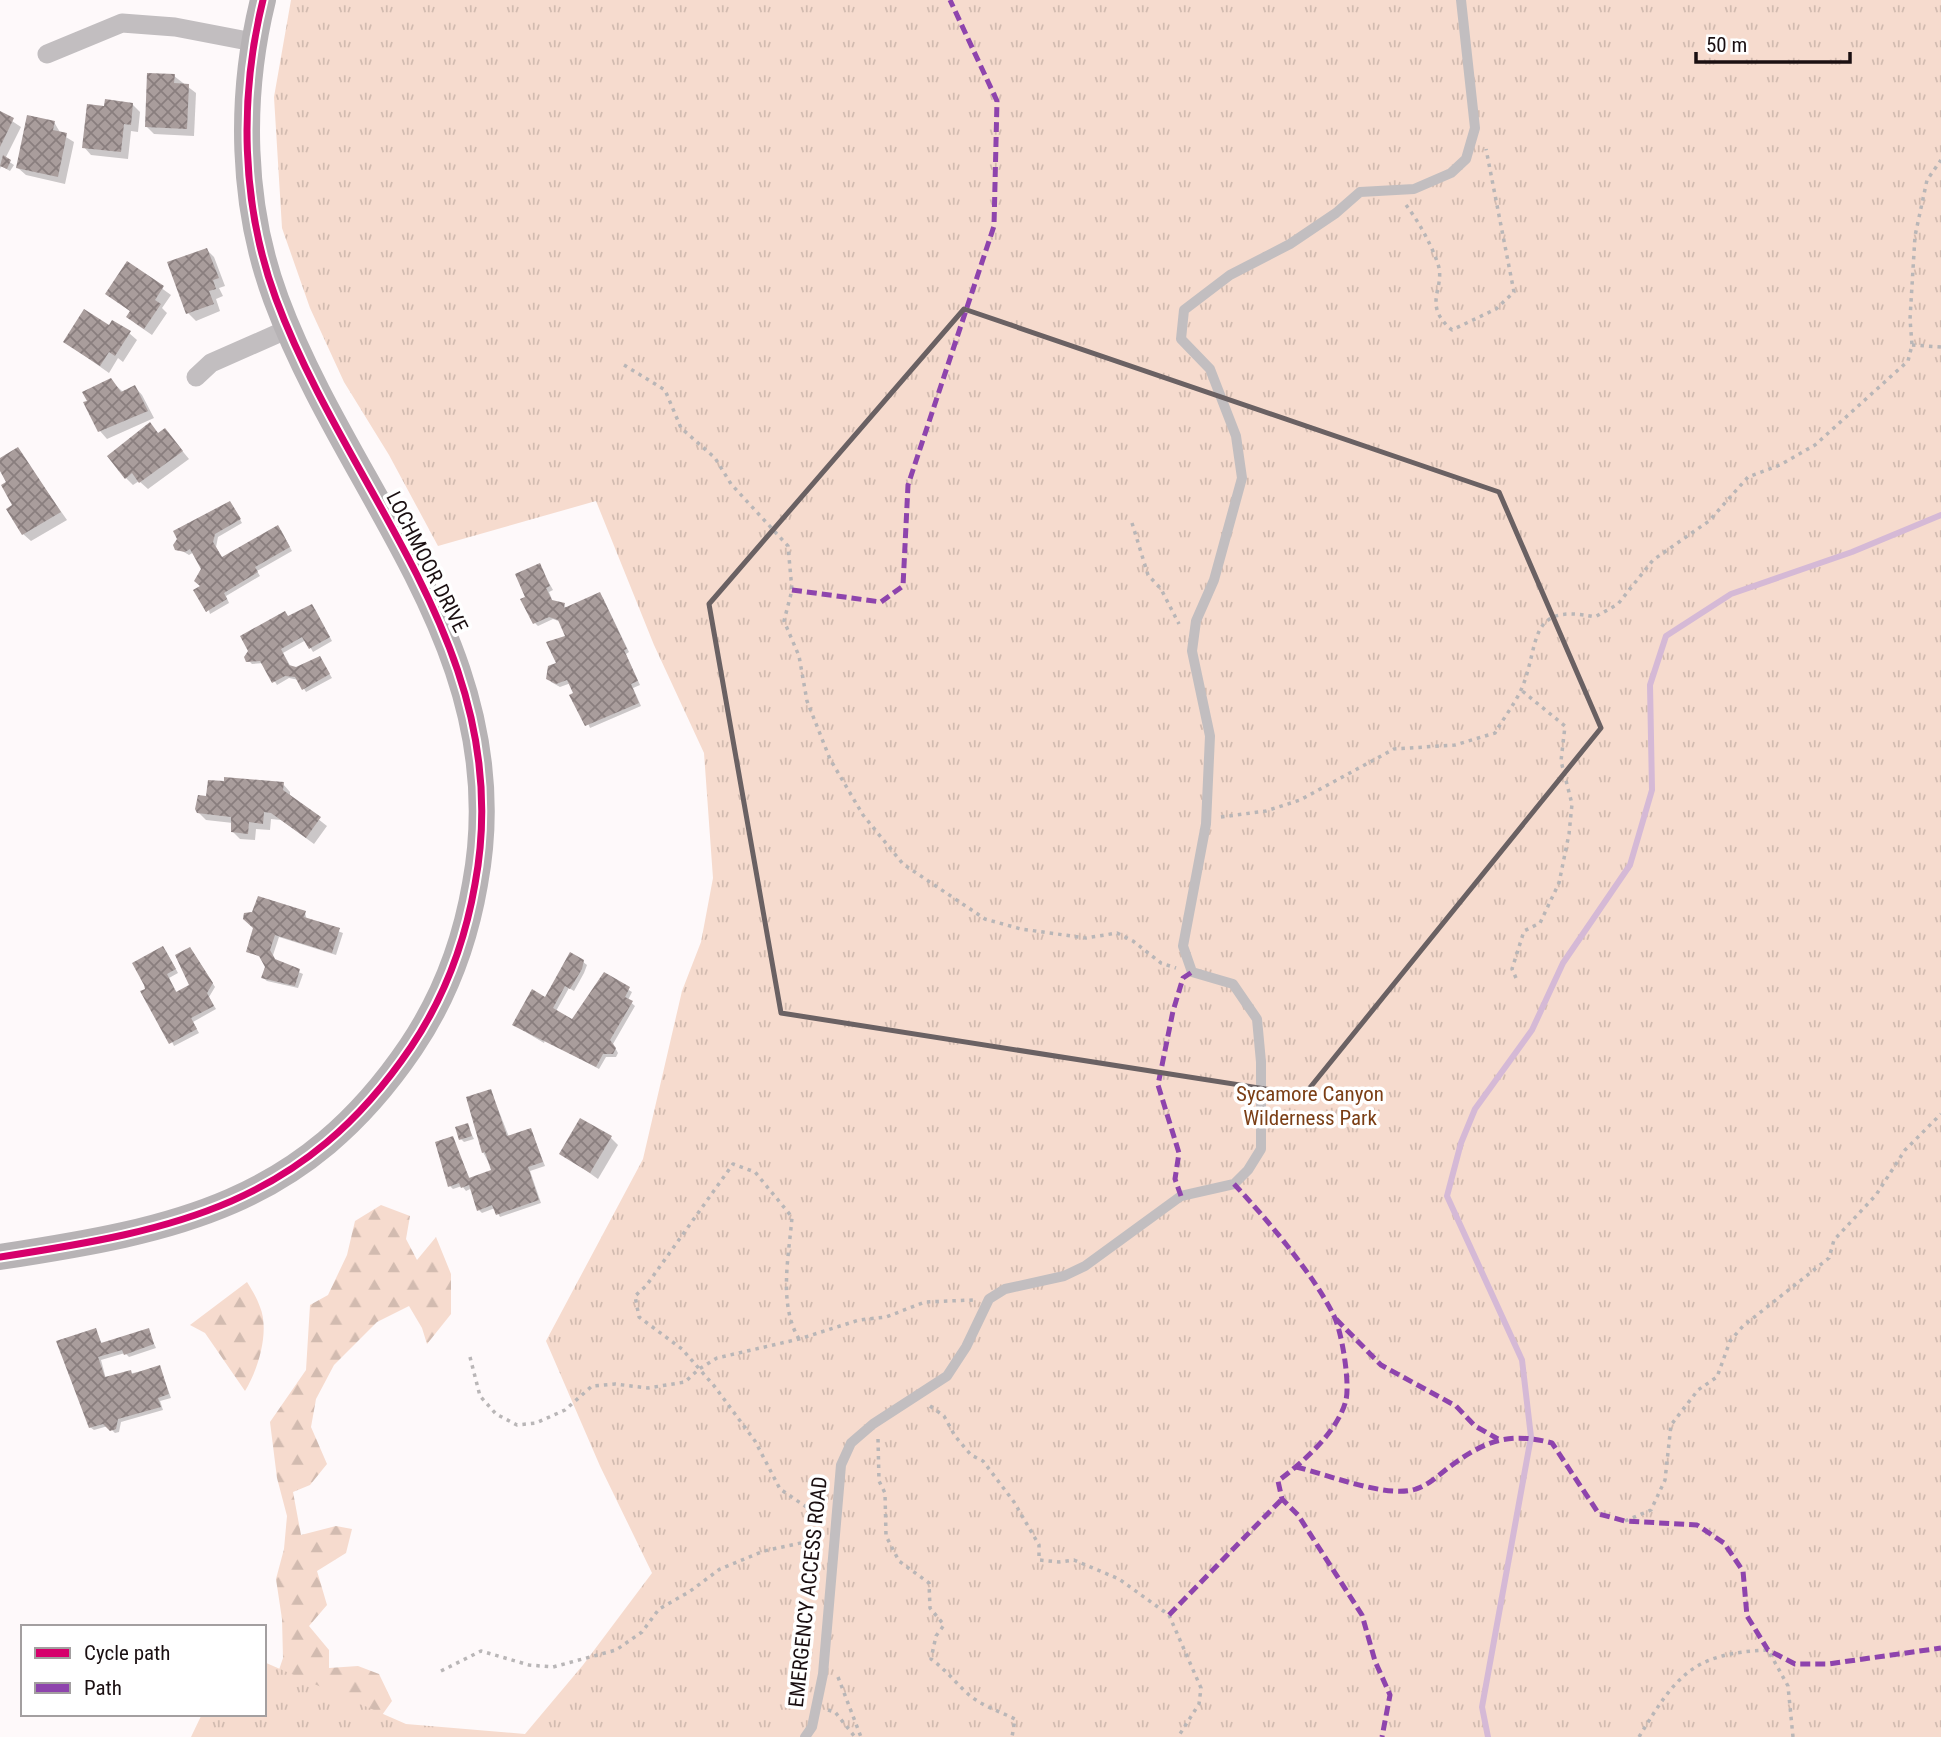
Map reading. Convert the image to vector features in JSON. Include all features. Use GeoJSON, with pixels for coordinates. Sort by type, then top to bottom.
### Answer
{"type":"FeatureCollection","features":[{"type":"Feature","properties":{"kind":"street","name":"LOCHMOOR DRIVE"},"geometry":{"type":"LineString","coordinates":[[0,1257],[161,1228],[228,1205],[279,1177],[352,1119],[398,1066],[432,1012],[460,945],[476,881],[482,828],[477,737],[467,692],[439,619],[288,329],[266,269],[254,212],[247,111],[253,42],[263,0]]}},
{"type":"Feature","properties":{"kind":"street"},"geometry":{"type":"LineString","coordinates":[[47,54],[122,23],[175,27],[253,42]]}},
{"type":"Feature","properties":{"kind":"street"},"geometry":{"type":"LineString","coordinates":[[196,377],[211,363],[288,329]]}},
{"type":"Feature","properties":{"kind":"lane"},"geometry":{"type":"LineString","coordinates":[[989,1299],[1005,1289],[1065,1276],[1085,1266],[1181,1195],[1234,1184],[1248,1170],[1261,1149],[1261,1062],[1256,1019],[1233,984],[1192,972],[1184,946],[1205,833],[1210,736],[1192,651],[1196,621],[1213,580],[1242,478],[1236,436],[1210,369],[1181,339],[1184,310],[1230,275],[1290,244],[1336,213],[1360,192],[1414,190],[1451,173],[1466,159],[1475,128],[1461,0]]}},
{"type":"Feature","properties":{"kind":"lane","name":"EMERGENCY ACCESS ROAD"},"geometry":{"type":"LineString","coordinates":[[805,1737],[812,1727],[824,1651],[841,1465],[851,1443],[873,1424],[947,1376],[975,1330],[989,1299]]}},
{"type":"Feature","properties":{"kind":"path"},"geometry":{"type":"LineString","coordinates":[[1394,190],[1416,218],[1439,266],[1435,297],[1440,320],[1452,330],[1496,309],[1514,292],[1486,150],[1475,128]]}},
{"type":"Feature","properties":{"kind":"path"},"geometry":{"type":"LineString","coordinates":[[1205,833],[1222,816],[1266,811],[1300,800],[1394,749],[1455,745],[1495,733],[1521,690],[1532,643],[1544,623],[1569,611],[1595,617],[1618,604],[1653,560],[1709,521],[1748,477],[1780,465],[1815,446],[1872,397],[1908,361],[1912,345],[1909,319],[1915,236],[1927,180],[1941,160]]}},
{"type":"Feature","properties":{"kind":"path"},"geometry":{"type":"LineString","coordinates":[[1912,345],[1941,347]]}},
{"type":"Feature","properties":{"kind":"path"},"geometry":{"type":"LineString","coordinates":[[624,365],[664,390],[681,428],[715,458],[731,484],[788,546],[792,590],[784,621],[799,656],[807,701],[836,770],[863,816],[902,864],[985,919],[1021,929],[1086,939],[1117,933],[1133,941],[1161,963],[1192,972]]}},
{"type":"Feature","properties":{"kind":"path"},"geometry":{"type":"LineString","coordinates":[[1132,523],[1148,575],[1161,589],[1192,651]]}},
{"type":"Feature","properties":{"kind":"path"},"geometry":{"type":"LineString","coordinates":[[1516,978],[1512,969],[1524,931],[1540,923],[1559,883],[1572,804],[1561,761],[1565,726],[1521,690]]}},
{"type":"Feature","properties":{"kind":"path"},"geometry":{"type":"LineString","coordinates":[[1625,1521],[1651,1510],[1665,1480],[1671,1425],[1698,1390],[1717,1377],[1730,1341],[1743,1326],[1829,1258],[1834,1240],[1876,1195],[1905,1150],[1941,1114]]}},
{"type":"Feature","properties":{"kind":"path"},"geometry":{"type":"LineString","coordinates":[[799,1339],[791,1326],[786,1291],[792,1217],[755,1172],[733,1164],[646,1286],[635,1296],[639,1317],[682,1349],[699,1369],[755,1441],[780,1489],[835,1525]]}},
{"type":"Feature","properties":{"kind":"path"},"geometry":{"type":"LineString","coordinates":[[470,1357],[480,1396],[496,1414],[517,1425],[536,1423],[565,1410],[593,1386],[660,1386],[685,1382],[717,1358],[799,1339],[859,1320],[886,1317],[925,1303],[989,1299]]}},
{"type":"Feature","properties":{"kind":"path"},"geometry":{"type":"LineString","coordinates":[[916,1397],[944,1416],[954,1436],[971,1455],[983,1461],[1014,1502],[1038,1545],[1039,1560],[1074,1560],[1119,1579],[1169,1615],[1201,1688],[1199,1704],[1178,1737]]}},
{"type":"Feature","properties":{"kind":"path"},"geometry":{"type":"LineString","coordinates":[[873,1424],[880,1447],[879,1480],[885,1493],[886,1536],[899,1560],[929,1583],[930,1608],[944,1625],[936,1636],[931,1659],[948,1671],[966,1692],[983,1705],[1015,1720],[1012,1737]]}},
{"type":"Feature","properties":{"kind":"path"},"geometry":{"type":"LineString","coordinates":[[441,1671],[481,1651],[529,1665],[553,1667],[616,1650],[642,1632],[659,1609],[690,1592],[720,1569],[764,1551],[834,1538]]}},
{"type":"Feature","properties":{"kind":"path"},"geometry":{"type":"LineString","coordinates":[[1639,1737],[1674,1683],[1698,1664],[1733,1651],[1768,1650],[1788,1686],[1793,1737]]}},
{"type":"Feature","properties":{"kind":"path"},"geometry":{"type":"LineString","coordinates":[[824,1651],[845,1690],[861,1737]]}},
{"type":"Feature","properties":{"kind":"path"},"geometry":{"type":"LineString","coordinates":[[816,1706],[835,1712],[855,1737]]}},
{"type":"Feature","properties":{"kind":"highlighted area"},"geometry":{"type":"Polygon","coordinates":[[[964,309],[1499,492],[1601,728],[1304,1095],[781,1013],[709,604],[964,309]]]}},
{"type":"Feature","properties":{"kind":"green space","name":"Sycamore Canyon Wilderness Park"},"geometry":{"type":"Polygon","coordinates":[[[291,0],[1941,0],[1941,1737],[191,1737],[201,1716],[266,1716],[266,1663],[406,1724],[525,1734],[583,1665],[652,1573],[600,1466],[546,1341],[643,1159],[682,991],[701,942],[713,878],[704,753],[654,645],[596,501],[438,546],[389,455],[344,382],[310,308],[282,228],[274,97],[291,0]]]}},
{"type":"Feature","properties":{"kind":"green space"},"geometry":{"type":"Polygon","coordinates":[[[381,1205],[410,1216],[406,1239],[417,1260],[436,1237],[451,1274],[451,1314],[427,1344],[422,1328],[409,1306],[377,1322],[334,1365],[316,1399],[311,1427],[327,1464],[310,1485],[293,1492],[301,1535],[336,1526],[352,1529],[346,1553],[317,1571],[327,1605],[309,1626],[329,1650],[329,1668],[358,1666],[379,1674],[392,1701],[375,1725],[234,1737],[261,1716],[266,1716],[266,1708],[283,1658],[282,1619],[276,1579],[284,1549],[287,1516],[277,1478],[270,1422],[306,1370],[310,1305],[328,1295],[347,1255],[355,1221],[381,1205]]]}},
{"type":"Feature","properties":{"kind":"green space"},"geometry":{"type":"Polygon","coordinates":[[[247,1282],[259,1304],[264,1327],[258,1362],[245,1391],[205,1333],[190,1325],[247,1282]]]}},
{"type":"Feature","properties":{"kind":"building"},"geometry":{"type":"Polygon","coordinates":[[[147,73],[175,74],[174,83],[189,84],[187,129],[145,127],[147,73]]]}},
{"type":"Feature","properties":{"kind":"building"},"geometry":{"type":"Polygon","coordinates":[[[105,99],[133,103],[131,125],[124,124],[121,152],[82,148],[87,104],[104,106],[105,99]]]}},
{"type":"Feature","properties":{"kind":"building"},"geometry":{"type":"Polygon","coordinates":[[[0,111],[14,118],[0,147],[0,111]]]}},
{"type":"Feature","properties":{"kind":"building"},"geometry":{"type":"Polygon","coordinates":[[[27,115],[55,121],[53,130],[67,133],[58,177],[16,168],[27,115]]]}},
{"type":"Feature","properties":{"kind":"building"},"geometry":{"type":"Polygon","coordinates":[[[3,155],[11,160],[7,169],[0,166],[3,155]]]}},
{"type":"Feature","properties":{"kind":"building"},"geometry":{"type":"Polygon","coordinates":[[[207,248],[219,278],[213,280],[216,289],[209,291],[214,304],[186,314],[167,262],[207,248]]]}},
{"type":"Feature","properties":{"kind":"building"},"geometry":{"type":"Polygon","coordinates":[[[127,261],[164,286],[155,300],[161,304],[144,329],[126,317],[130,311],[105,294],[127,261]]]}},
{"type":"Feature","properties":{"kind":"building"},"geometry":{"type":"Polygon","coordinates":[[[84,309],[109,325],[112,320],[131,331],[115,356],[109,352],[100,366],[63,342],[84,309]]]}},
{"type":"Feature","properties":{"kind":"building"},"geometry":{"type":"Polygon","coordinates":[[[111,378],[121,392],[135,385],[148,411],[98,432],[83,402],[87,401],[82,392],[111,378]]]}},
{"type":"Feature","properties":{"kind":"building"},"geometry":{"type":"Polygon","coordinates":[[[150,422],[158,433],[165,428],[183,451],[139,483],[132,473],[125,479],[107,456],[150,422]]]}},
{"type":"Feature","properties":{"kind":"building"},"geometry":{"type":"Polygon","coordinates":[[[18,447],[61,512],[22,535],[6,509],[12,505],[1,485],[6,482],[0,471],[0,458],[18,447]]]}},
{"type":"Feature","properties":{"kind":"building"},"geometry":{"type":"Polygon","coordinates":[[[230,501],[241,519],[215,534],[213,542],[222,557],[278,525],[290,547],[255,567],[258,572],[224,593],[227,599],[206,612],[193,590],[200,586],[194,581],[201,569],[190,549],[185,552],[175,550],[173,545],[177,539],[173,531],[230,501]]]}},
{"type":"Feature","properties":{"kind":"building"},"geometry":{"type":"Polygon","coordinates":[[[540,563],[550,586],[546,588],[552,600],[565,603],[564,608],[600,592],[627,649],[624,650],[638,681],[631,684],[639,703],[585,726],[569,695],[573,693],[567,680],[556,684],[546,679],[548,666],[556,663],[546,642],[565,636],[558,620],[549,617],[533,624],[520,599],[525,597],[515,574],[540,563]]]}},
{"type":"Feature","properties":{"kind":"building"},"geometry":{"type":"Polygon","coordinates":[[[312,604],[330,637],[309,649],[302,637],[281,649],[289,665],[296,667],[320,656],[330,674],[302,690],[295,677],[285,676],[272,683],[260,661],[246,662],[244,657],[248,651],[240,636],[285,611],[288,616],[312,604]]]}},
{"type":"Feature","properties":{"kind":"building"},"geometry":{"type":"Polygon","coordinates":[[[224,777],[284,782],[283,790],[321,817],[306,838],[271,813],[264,812],[263,824],[249,822],[248,834],[231,832],[231,817],[197,813],[195,809],[198,795],[206,796],[208,780],[224,781],[224,777]]]}},
{"type":"Feature","properties":{"kind":"building"},"geometry":{"type":"Polygon","coordinates":[[[258,896],[306,911],[304,917],[340,928],[332,953],[275,935],[270,950],[275,959],[300,969],[295,986],[261,978],[265,967],[259,956],[246,952],[253,928],[243,919],[244,913],[252,912],[258,896]]]}},
{"type":"Feature","properties":{"kind":"building"},"geometry":{"type":"Polygon","coordinates":[[[163,946],[176,969],[167,974],[176,992],[189,985],[175,955],[190,947],[213,983],[207,993],[214,1006],[191,1018],[197,1029],[169,1044],[140,991],[145,989],[144,985],[132,963],[163,946]]]}},
{"type":"Feature","properties":{"kind":"building"},"geometry":{"type":"Polygon","coordinates":[[[570,952],[584,960],[582,969],[570,989],[565,986],[553,1008],[572,1019],[604,972],[630,987],[625,997],[633,1001],[610,1040],[616,1048],[613,1054],[603,1054],[596,1067],[512,1025],[532,989],[545,997],[570,952]]]}},
{"type":"Feature","properties":{"kind":"building"},"geometry":{"type":"Polygon","coordinates":[[[491,1089],[507,1136],[531,1128],[543,1162],[528,1167],[539,1200],[496,1215],[492,1205],[477,1211],[469,1185],[461,1188],[459,1183],[448,1187],[435,1142],[453,1136],[469,1178],[491,1170],[485,1152],[482,1153],[466,1097],[491,1089]]]}},
{"type":"Feature","properties":{"kind":"building"},"geometry":{"type":"Polygon","coordinates":[[[580,1118],[612,1136],[590,1173],[559,1154],[580,1118]]]}},
{"type":"Feature","properties":{"kind":"building"},"geometry":{"type":"Polygon","coordinates":[[[468,1123],[472,1136],[459,1140],[455,1127],[468,1123]]]}},
{"type":"Feature","properties":{"kind":"building"},"geometry":{"type":"Polygon","coordinates":[[[96,1328],[101,1343],[149,1328],[154,1344],[124,1355],[122,1350],[98,1357],[105,1377],[131,1370],[132,1374],[160,1365],[169,1394],[158,1398],[161,1407],[118,1419],[116,1429],[110,1431],[103,1424],[89,1428],[56,1341],[96,1328]]]}},
{"type":"Feature","properties":{"kind":"waterway"},"geometry":{"type":"LineString","coordinates":[[1488,1737],[1482,1707],[1531,1437],[1522,1360],[1447,1196],[1461,1143],[1475,1109],[1532,1030],[1563,963],[1630,865],[1652,790],[1650,685],[1666,636],[1731,594],[1852,552],[1941,515]]}},
{"type":"Feature","properties":{"kind":"marked path"},"geometry":{"type":"LineString","coordinates":[[792,590],[881,602],[903,586],[908,485],[994,226],[997,101],[950,0]]}},
{"type":"Feature","properties":{"kind":"marked path"},"geometry":{"type":"LineString","coordinates":[[1181,1196],[1175,1179],[1179,1153],[1158,1085],[1173,1011],[1183,978],[1192,972]]}},
{"type":"Feature","properties":{"kind":"marked path"},"geometry":{"type":"LineString","coordinates":[[1234,1184],[1302,1265],[1326,1300],[1340,1333],[1347,1382],[1342,1412],[1318,1446],[1278,1481],[1282,1499],[1298,1515],[1362,1615],[1375,1661],[1390,1695],[1382,1737]]}},
{"type":"Feature","properties":{"kind":"marked path"},"geometry":{"type":"LineString","coordinates":[[1336,1319],[1381,1365],[1456,1406],[1475,1426],[1498,1439]]}},
{"type":"Feature","properties":{"kind":"marked path"},"geometry":{"type":"LineString","coordinates":[[1296,1467],[1374,1488],[1404,1491],[1424,1485],[1473,1451],[1496,1441],[1522,1438],[1552,1443],[1599,1514],[1625,1521],[1697,1525],[1724,1543],[1743,1571],[1747,1616],[1768,1650],[1795,1664],[1828,1664],[1941,1648]]}},
{"type":"Feature","properties":{"kind":"marked path"},"geometry":{"type":"LineString","coordinates":[[1169,1615],[1282,1499]]}},
{"type":"Feature","properties":{"kind":"cycle path"},"geometry":{"type":"LineString","coordinates":[[0,1257],[123,1235],[179,1220],[231,1201],[280,1176],[326,1143],[370,1100],[423,1028],[452,969],[471,906],[482,801],[472,724],[450,650],[419,580],[308,372],[276,299],[264,263],[250,189],[247,151],[250,74],[263,0]]}}]}
